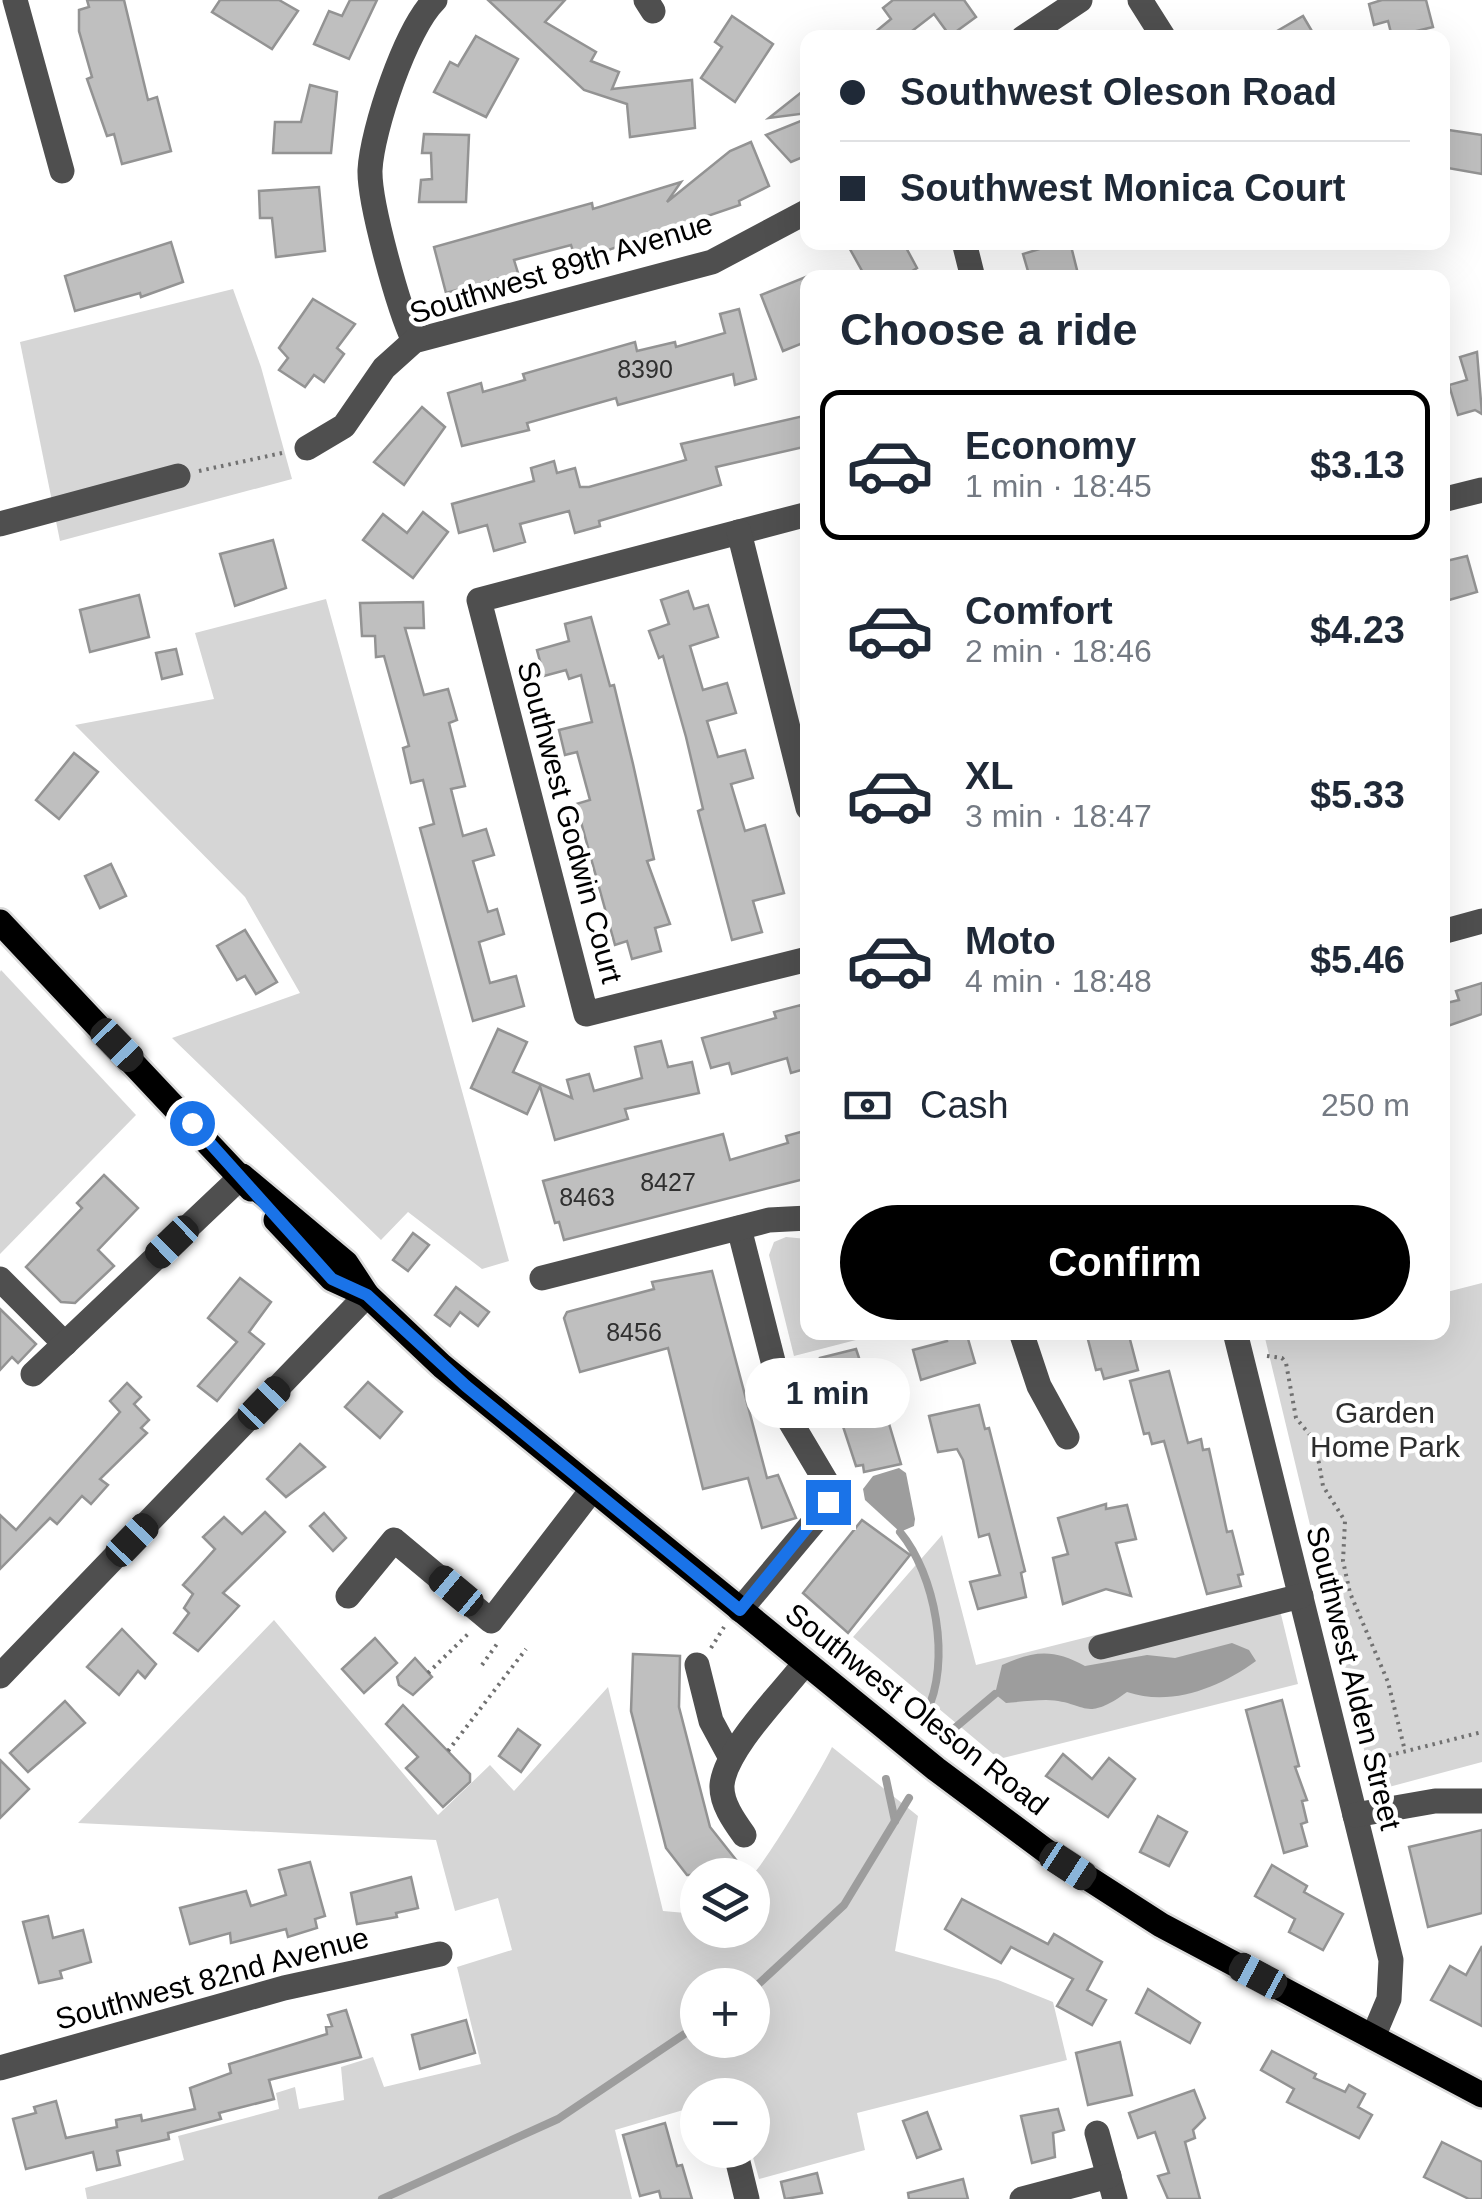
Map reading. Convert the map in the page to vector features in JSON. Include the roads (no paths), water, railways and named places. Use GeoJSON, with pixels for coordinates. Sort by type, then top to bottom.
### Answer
{"type":"FeatureCollection","features":[{"type":"Feature","properties":{"kind":"main road","name":"Southwest Oleson Road"},"geometry":{"type":"LineString","coordinates":[[0,922],[242,1176],[265,1209],[332,1279],[367,1295],[442,1366],[592,1491],[732,1619],[805,1663],[1046,1851],[1161,1925],[1482,2094]]}},
{"type":"Feature","properties":{"kind":"street"},"geometry":{"type":"LineString","coordinates":[[15,0],[11,34],[62,171]]}},
{"type":"Feature","properties":{"kind":"street"},"geometry":{"type":"LineString","coordinates":[[414,341],[394,286],[370,172],[389,85],[435,0]]}},
{"type":"Feature","properties":{"kind":"street"},"geometry":{"type":"LineString","coordinates":[[1036,30],[1080,0]]}},
{"type":"Feature","properties":{"kind":"street"},"geometry":{"type":"LineString","coordinates":[[1140,0],[1159,30]]}},
{"type":"Feature","properties":{"kind":"street","name":"Southwest 89th Avenue"},"geometry":{"type":"LineString","coordinates":[[307,448],[344,426],[384,368],[414,341],[712,262],[800,215]]}},
{"type":"Feature","properties":{"kind":"street"},"geometry":{"type":"LineString","coordinates":[[0,524],[178,476]]}},
{"type":"Feature","properties":{"kind":"street"},"geometry":{"type":"LineString","coordinates":[[1450,498],[1482,490]]}},
{"type":"Feature","properties":{"kind":"street"},"geometry":{"type":"LineString","coordinates":[[800,516],[739,532],[800,776]]}},
{"type":"Feature","properties":{"kind":"street","name":"Southwest Godwin Court"},"geometry":{"type":"LineString","coordinates":[[739,532],[478,600],[586,1014],[800,962]]}},
{"type":"Feature","properties":{"kind":"street"},"geometry":{"type":"LineString","coordinates":[[1450,930],[1482,921]]}},
{"type":"Feature","properties":{"kind":"street"},"geometry":{"type":"LineString","coordinates":[[33,1374],[242,1176]]}},
{"type":"Feature","properties":{"kind":"street"},"geometry":{"type":"LineString","coordinates":[[542,1278],[769,1220],[800,1218]]}},
{"type":"Feature","properties":{"kind":"street"},"geometry":{"type":"LineString","coordinates":[[732,1619],[823,1510],[831,1490],[787,1416],[740,1228]]}},
{"type":"Feature","properties":{"kind":"street"},"geometry":{"type":"LineString","coordinates":[[0,1279],[65,1344]]}},
{"type":"Feature","properties":{"kind":"street"},"geometry":{"type":"LineString","coordinates":[[0,1676],[367,1295]]}},
{"type":"Feature","properties":{"kind":"street"},"geometry":{"type":"LineString","coordinates":[[1025,1340],[1040,1386],[1066,1437]]}},
{"type":"Feature","properties":{"kind":"street","name":"Southwest Alden Street"},"geometry":{"type":"LineString","coordinates":[[1237,1340],[1393,1980],[1374,2037]]}},
{"type":"Feature","properties":{"kind":"street"},"geometry":{"type":"LineString","coordinates":[[348,1596],[394,1540],[496,1624],[492,1621],[592,1491]]}},
{"type":"Feature","properties":{"kind":"street"},"geometry":{"type":"LineString","coordinates":[[1101,1647],[1301,1596]]}},
{"type":"Feature","properties":{"kind":"street"},"geometry":{"type":"LineString","coordinates":[[702,1663],[711,1721],[730,1758]]}},
{"type":"Feature","properties":{"kind":"street"},"geometry":{"type":"LineString","coordinates":[[744,1835],[729,1812],[722,1786],[730,1758],[805,1663]]}},
{"type":"Feature","properties":{"kind":"street"},"geometry":{"type":"LineString","coordinates":[[1355,1815],[1435,1802],[1482,1800]]}},
{"type":"Feature","properties":{"kind":"street","name":"Southwest 82nd Avenue"},"geometry":{"type":"LineString","coordinates":[[0,2068],[284,1988],[440,1954]]}},
{"type":"Feature","properties":{"kind":"street"},"geometry":{"type":"LineString","coordinates":[[1022,2199],[1112,2187],[1097,2132]]}},
{"type":"Feature","properties":{"kind":"street"},"geometry":{"type":"LineString","coordinates":[[739,2168],[747,2199]]}},
{"type":"Feature","properties":{"kind":"waterway"},"geometry":{"type":"LineString","coordinates":[[900,1532],[922,1571],[936,1619],[938,1669],[926,1713]]}},
{"type":"Feature","properties":{"kind":"waterway"},"geometry":{"type":"LineString","coordinates":[[950,1732],[995,1694]]}},
{"type":"Feature","properties":{"kind":"waterway"},"geometry":{"type":"LineString","coordinates":[[886,1779],[895,1821]]}},
{"type":"Feature","properties":{"kind":"waterway"},"geometry":{"type":"LineString","coordinates":[[770,1973],[844,1905],[909,1798]]}},
{"type":"Feature","properties":{"kind":"waterway"},"geometry":{"type":"LineString","coordinates":[[382,2199],[558,2119],[680,2037]]}},
{"type":"Feature","properties":{"kind":"park label","name":"Garden Home Park"},"geometry":{"type":"Point","coordinates":[1385,1429]}}]}
